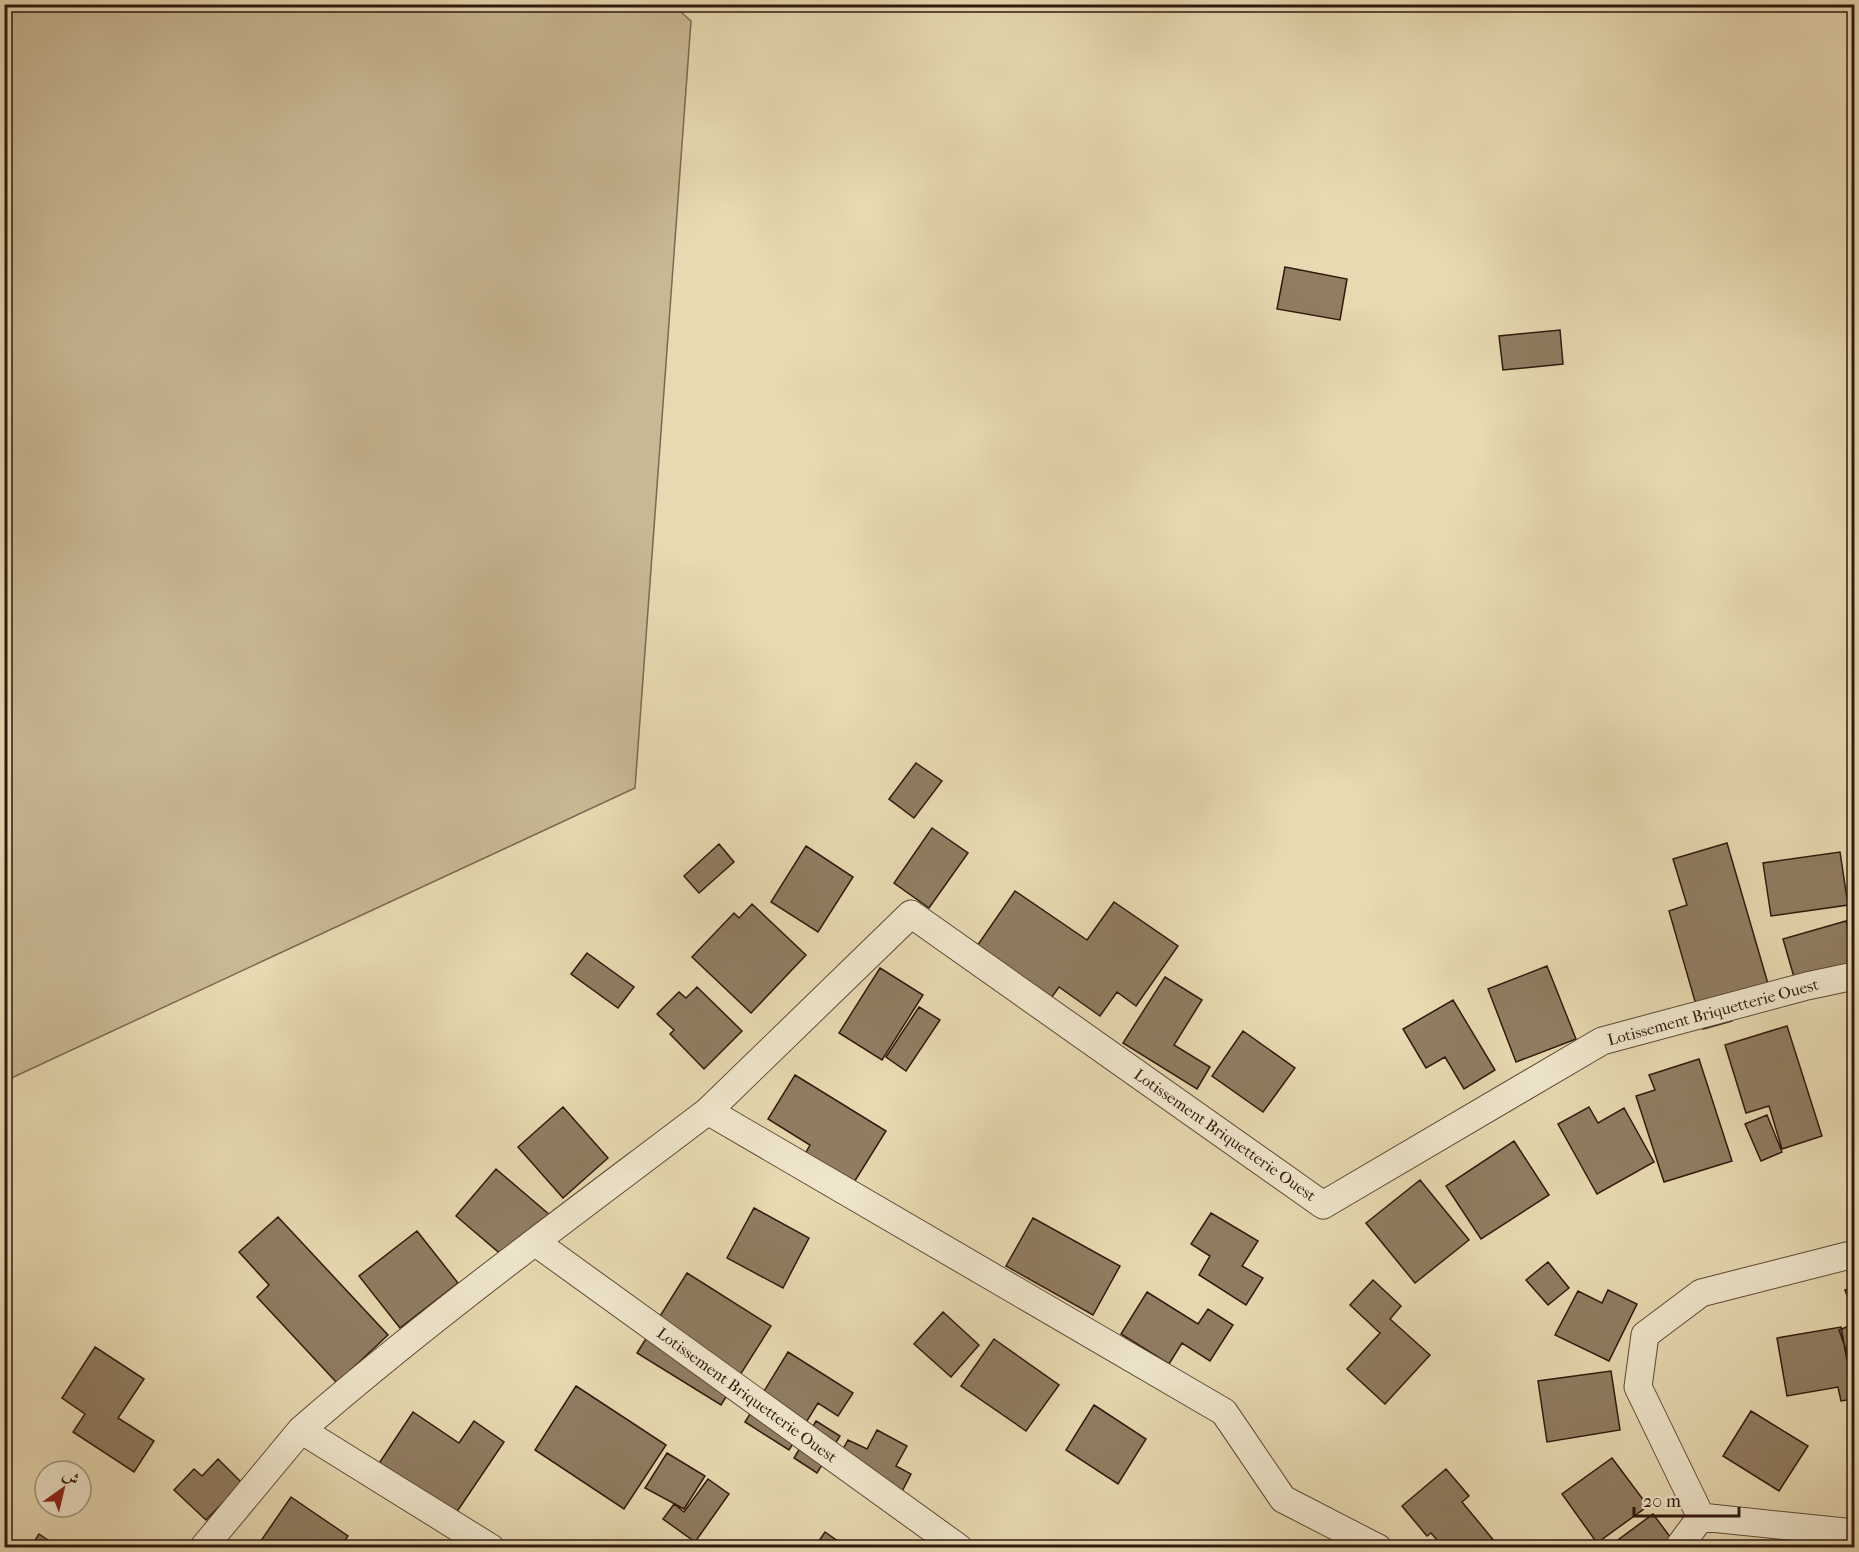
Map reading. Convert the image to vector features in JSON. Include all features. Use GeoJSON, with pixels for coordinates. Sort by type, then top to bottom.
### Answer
{"type":"FeatureCollection","features":[{"type":"Feature","properties":{"kind":"street","name":"Lotissement Briquetterie Ouest"},"geometry":{"type":"LineString","coordinates":[[203,1548],[301,1430],[350,1388],[535,1242],[708,1111],[911,914],[1323,1205],[1602,1041],[1807,986],[1854,976]]}},
{"type":"Feature","properties":{"kind":"street"},"geometry":{"type":"LineString","coordinates":[[708,1111],[1224,1412],[1283,1499],[1378,1548]]}},
{"type":"Feature","properties":{"kind":"street","name":"Lotissement Briquetterie Ouest"},"geometry":{"type":"LineString","coordinates":[[535,1242],[959,1548]]}},
{"type":"Feature","properties":{"kind":"street"},"geometry":{"type":"LineString","coordinates":[[1701,1517],[1638,1387],[1645,1335],[1701,1293],[1854,1254]]}},
{"type":"Feature","properties":{"kind":"street"},"geometry":{"type":"LineString","coordinates":[[301,1430],[491,1548]]}},
{"type":"Feature","properties":{"kind":"street"},"geometry":{"type":"LineString","coordinates":[[1701,1517],[1845,1532],[1854,1535]]}},
{"type":"Feature","properties":{"kind":"street"},"geometry":{"type":"LineString","coordinates":[[1678,1548],[1701,1517]]}},
{"type":"Feature","properties":{"kind":"shaded area"},"geometry":{"type":"Polygon","coordinates":[[[672,4],[691,21],[635,788],[5,1081],[5,5],[672,4]]]}},
{"type":"Feature","properties":{"kind":"building"},"geometry":{"type":"Polygon","coordinates":[[[1285,267],[1347,279],[1340,320],[1277,309],[1285,267]]]}},
{"type":"Feature","properties":{"kind":"building"},"geometry":{"type":"Polygon","coordinates":[[[1560,330],[1563,364],[1503,370],[1499,336],[1560,330]]]}},
{"type":"Feature","properties":{"kind":"building"},"geometry":{"type":"Polygon","coordinates":[[[916,763],[942,781],[914,818],[889,799],[916,763]]]}},
{"type":"Feature","properties":{"kind":"building"},"geometry":{"type":"Polygon","coordinates":[[[932,828],[968,853],[929,908],[894,883],[932,828]]]}},
{"type":"Feature","properties":{"kind":"building"},"geometry":{"type":"Polygon","coordinates":[[[1727,843],[1771,994],[1728,1007],[1732,1021],[1703,1029],[1669,911],[1687,905],[1673,859],[1727,843]]]}},
{"type":"Feature","properties":{"kind":"building"},"geometry":{"type":"Polygon","coordinates":[[[719,844],[734,862],[699,893],[684,876],[719,844]]]}},
{"type":"Feature","properties":{"kind":"building"},"geometry":{"type":"Polygon","coordinates":[[[806,846],[853,877],[818,932],[771,902],[806,846]]]}},
{"type":"Feature","properties":{"kind":"building"},"geometry":{"type":"Polygon","coordinates":[[[1840,852],[1848,905],[1771,916],[1763,863],[1840,852]]]}},
{"type":"Feature","properties":{"kind":"building"},"geometry":{"type":"Polygon","coordinates":[[[1015,891],[1087,940],[1114,902],[1178,946],[1136,1006],[1117,992],[1100,1016],[1059,987],[1049,1001],[975,949],[1015,891]]]}},
{"type":"Feature","properties":{"kind":"building"},"geometry":{"type":"Polygon","coordinates":[[[752,904],[806,955],[751,1013],[692,957],[734,913],[739,918],[752,904]]]}},
{"type":"Feature","properties":{"kind":"building"},"geometry":{"type":"Polygon","coordinates":[[[1846,921],[1854,951],[1854,975],[1798,991],[1783,939],[1846,921]]]}},
{"type":"Feature","properties":{"kind":"building"},"geometry":{"type":"Polygon","coordinates":[[[587,953],[634,987],[618,1008],[571,974],[587,953]]]}},
{"type":"Feature","properties":{"kind":"building"},"geometry":{"type":"Polygon","coordinates":[[[1547,966],[1576,1039],[1516,1062],[1488,989],[1547,966]]]}},
{"type":"Feature","properties":{"kind":"building"},"geometry":{"type":"Polygon","coordinates":[[[880,968],[923,995],[882,1060],[839,1033],[880,968]]]}},
{"type":"Feature","properties":{"kind":"building"},"geometry":{"type":"Polygon","coordinates":[[[1165,977],[1202,1000],[1174,1045],[1210,1067],[1197,1089],[1123,1043],[1165,977]]]}},
{"type":"Feature","properties":{"kind":"building"},"geometry":{"type":"Polygon","coordinates":[[[697,987],[742,1031],[704,1069],[670,1034],[674,1030],[657,1014],[679,992],[686,998],[697,987]]]}},
{"type":"Feature","properties":{"kind":"building"},"geometry":{"type":"Polygon","coordinates":[[[1453,1000],[1495,1070],[1464,1089],[1445,1057],[1426,1068],[1403,1029],[1453,1000]]]}},
{"type":"Feature","properties":{"kind":"building"},"geometry":{"type":"Polygon","coordinates":[[[919,1007],[940,1020],[906,1071],[886,1057],[919,1007]]]}},
{"type":"Feature","properties":{"kind":"building"},"geometry":{"type":"Polygon","coordinates":[[[1787,1026],[1822,1136],[1782,1149],[1769,1106],[1746,1113],[1725,1045],[1787,1026]]]}},
{"type":"Feature","properties":{"kind":"building"},"geometry":{"type":"Polygon","coordinates":[[[1243,1031],[1295,1068],[1263,1112],[1212,1076],[1243,1031]]]}},
{"type":"Feature","properties":{"kind":"building"},"geometry":{"type":"Polygon","coordinates":[[[1699,1059],[1732,1161],[1664,1182],[1636,1096],[1655,1090],[1649,1075],[1699,1059]]]}},
{"type":"Feature","properties":{"kind":"building"},"geometry":{"type":"Polygon","coordinates":[[[795,1075],[886,1131],[853,1184],[805,1154],[810,1145],[768,1119],[795,1075]]]}},
{"type":"Feature","properties":{"kind":"building"},"geometry":{"type":"Polygon","coordinates":[[[563,1107],[608,1158],[563,1198],[518,1147],[563,1107]]]}},
{"type":"Feature","properties":{"kind":"building"},"geometry":{"type":"Polygon","coordinates":[[[1589,1107],[1598,1123],[1624,1108],[1654,1162],[1597,1194],[1558,1124],[1589,1107]]]}},
{"type":"Feature","properties":{"kind":"building"},"geometry":{"type":"Polygon","coordinates":[[[1767,1115],[1782,1152],[1761,1161],[1745,1124],[1767,1115]]]}},
{"type":"Feature","properties":{"kind":"building"},"geometry":{"type":"Polygon","coordinates":[[[1514,1141],[1549,1195],[1481,1239],[1446,1186],[1514,1141]]]}},
{"type":"Feature","properties":{"kind":"building"},"geometry":{"type":"Polygon","coordinates":[[[496,1169],[550,1215],[510,1262],[456,1216],[496,1169]]]}},
{"type":"Feature","properties":{"kind":"building"},"geometry":{"type":"Polygon","coordinates":[[[1420,1180],[1469,1240],[1415,1283],[1366,1223],[1420,1180]]]}},
{"type":"Feature","properties":{"kind":"building"},"geometry":{"type":"Polygon","coordinates":[[[754,1208],[809,1238],[783,1288],[727,1258],[754,1208]]]}},
{"type":"Feature","properties":{"kind":"building"},"geometry":{"type":"Polygon","coordinates":[[[1211,1213],[1258,1241],[1242,1266],[1263,1278],[1246,1305],[1199,1275],[1210,1256],[1191,1244],[1211,1213]]]}},
{"type":"Feature","properties":{"kind":"building"},"geometry":{"type":"Polygon","coordinates":[[[278,1217],[388,1335],[337,1383],[257,1297],[269,1285],[239,1252],[278,1217]]]}},
{"type":"Feature","properties":{"kind":"building"},"geometry":{"type":"Polygon","coordinates":[[[1033,1218],[1120,1266],[1093,1315],[1006,1266],[1033,1218]]]}},
{"type":"Feature","properties":{"kind":"building"},"geometry":{"type":"Polygon","coordinates":[[[417,1231],[458,1283],[400,1328],[359,1276],[417,1231]]]}},
{"type":"Feature","properties":{"kind":"building"},"geometry":{"type":"Polygon","coordinates":[[[1548,1262],[1569,1288],[1548,1305],[1526,1280],[1548,1262]]]}},
{"type":"Feature","properties":{"kind":"building"},"geometry":{"type":"Polygon","coordinates":[[[687,1273],[771,1326],[721,1405],[637,1353],[687,1273]]]}},
{"type":"Feature","properties":{"kind":"building"},"geometry":{"type":"Polygon","coordinates":[[[1373,1280],[1401,1306],[1390,1319],[1430,1355],[1385,1404],[1347,1369],[1380,1333],[1350,1305],[1373,1280]]]}},
{"type":"Feature","properties":{"kind":"building"},"geometry":{"type":"Polygon","coordinates":[[[1854,1287],[1854,1314],[1845,1290],[1854,1287]]]}},
{"type":"Feature","properties":{"kind":"building"},"geometry":{"type":"Polygon","coordinates":[[[1608,1290],[1637,1304],[1609,1361],[1555,1335],[1578,1291],[1602,1303],[1608,1290]]]}},
{"type":"Feature","properties":{"kind":"building"},"geometry":{"type":"Polygon","coordinates":[[[1147,1292],[1198,1324],[1208,1309],[1233,1325],[1210,1361],[1182,1343],[1169,1364],[1121,1334],[1147,1292]]]}},
{"type":"Feature","properties":{"kind":"building"},"geometry":{"type":"Polygon","coordinates":[[[943,1312],[979,1345],[951,1377],[914,1344],[943,1312]]]}},
{"type":"Feature","properties":{"kind":"building"},"geometry":{"type":"Polygon","coordinates":[[[1854,1324],[1854,1372],[1839,1330],[1854,1324]]]}},
{"type":"Feature","properties":{"kind":"building"},"geometry":{"type":"Polygon","coordinates":[[[1841,1327],[1854,1399],[1841,1401],[1838,1387],[1787,1396],[1777,1338],[1841,1327]]]}},
{"type":"Feature","properties":{"kind":"building"},"geometry":{"type":"Polygon","coordinates":[[[994,1339],[1059,1385],[1026,1431],[961,1386],[994,1339]]]}},
{"type":"Feature","properties":{"kind":"building"},"geometry":{"type":"Polygon","coordinates":[[[95,1347],[144,1379],[118,1418],[154,1441],[134,1472],[73,1432],[85,1414],[62,1398],[95,1347]]]}},
{"type":"Feature","properties":{"kind":"building"},"geometry":{"type":"Polygon","coordinates":[[[788,1352],[853,1393],[838,1416],[818,1403],[789,1450],[745,1422],[788,1352]]]}},
{"type":"Feature","properties":{"kind":"building"},"geometry":{"type":"Polygon","coordinates":[[[1611,1371],[1620,1430],[1547,1442],[1538,1381],[1611,1371]]]}},
{"type":"Feature","properties":{"kind":"building"},"geometry":{"type":"Polygon","coordinates":[[[576,1386],[666,1445],[624,1509],[535,1450],[576,1386]]]}},
{"type":"Feature","properties":{"kind":"building"},"geometry":{"type":"Polygon","coordinates":[[[1094,1405],[1146,1439],[1118,1484],[1066,1450],[1094,1405]]]}},
{"type":"Feature","properties":{"kind":"building"},"geometry":{"type":"Polygon","coordinates":[[[1751,1411],[1808,1446],[1779,1491],[1723,1456],[1751,1411]]]}},
{"type":"Feature","properties":{"kind":"building"},"geometry":{"type":"Polygon","coordinates":[[[413,1412],[459,1443],[474,1421],[504,1442],[450,1522],[374,1471],[413,1412]]]}},
{"type":"Feature","properties":{"kind":"building"},"geometry":{"type":"Polygon","coordinates":[[[816,1421],[840,1436],[817,1473],[794,1458],[816,1421]]]}},
{"type":"Feature","properties":{"kind":"building"},"geometry":{"type":"Polygon","coordinates":[[[877,1430],[907,1446],[896,1466],[911,1474],[897,1501],[833,1467],[848,1440],[867,1449],[877,1430]]]}},
{"type":"Feature","properties":{"kind":"building"},"geometry":{"type":"Polygon","coordinates":[[[667,1453],[705,1476],[684,1509],[645,1488],[667,1453]]]}},
{"type":"Feature","properties":{"kind":"building"},"geometry":{"type":"Polygon","coordinates":[[[1612,1458],[1648,1506],[1597,1543],[1562,1494],[1612,1458]]]}},
{"type":"Feature","properties":{"kind":"building"},"geometry":{"type":"Polygon","coordinates":[[[218,1459],[242,1483],[206,1520],[174,1490],[194,1469],[202,1476],[218,1459]]]}},
{"type":"Feature","properties":{"kind":"building"},"geometry":{"type":"Polygon","coordinates":[[[1446,1469],[1469,1496],[1462,1502],[1500,1548],[1444,1548],[1431,1533],[1427,1536],[1402,1506],[1446,1469]]]}},
{"type":"Feature","properties":{"kind":"building"},"geometry":{"type":"Polygon","coordinates":[[[708,1479],[729,1494],[695,1542],[663,1519],[674,1504],[684,1512],[708,1479]]]}},
{"type":"Feature","properties":{"kind":"building"},"geometry":{"type":"Polygon","coordinates":[[[291,1497],[348,1536],[340,1548],[256,1548],[291,1497]]]}},
{"type":"Feature","properties":{"kind":"building"},"geometry":{"type":"Polygon","coordinates":[[[1653,1514],[1674,1542],[1666,1548],[1607,1548],[1653,1514]]]}},
{"type":"Feature","properties":{"kind":"building"},"geometry":{"type":"Polygon","coordinates":[[[825,1532],[848,1548],[814,1548],[825,1532]]]}},
{"type":"Feature","properties":{"kind":"building"},"geometry":{"type":"Polygon","coordinates":[[[39,1534],[60,1548],[30,1548],[39,1534]]]}}]}
